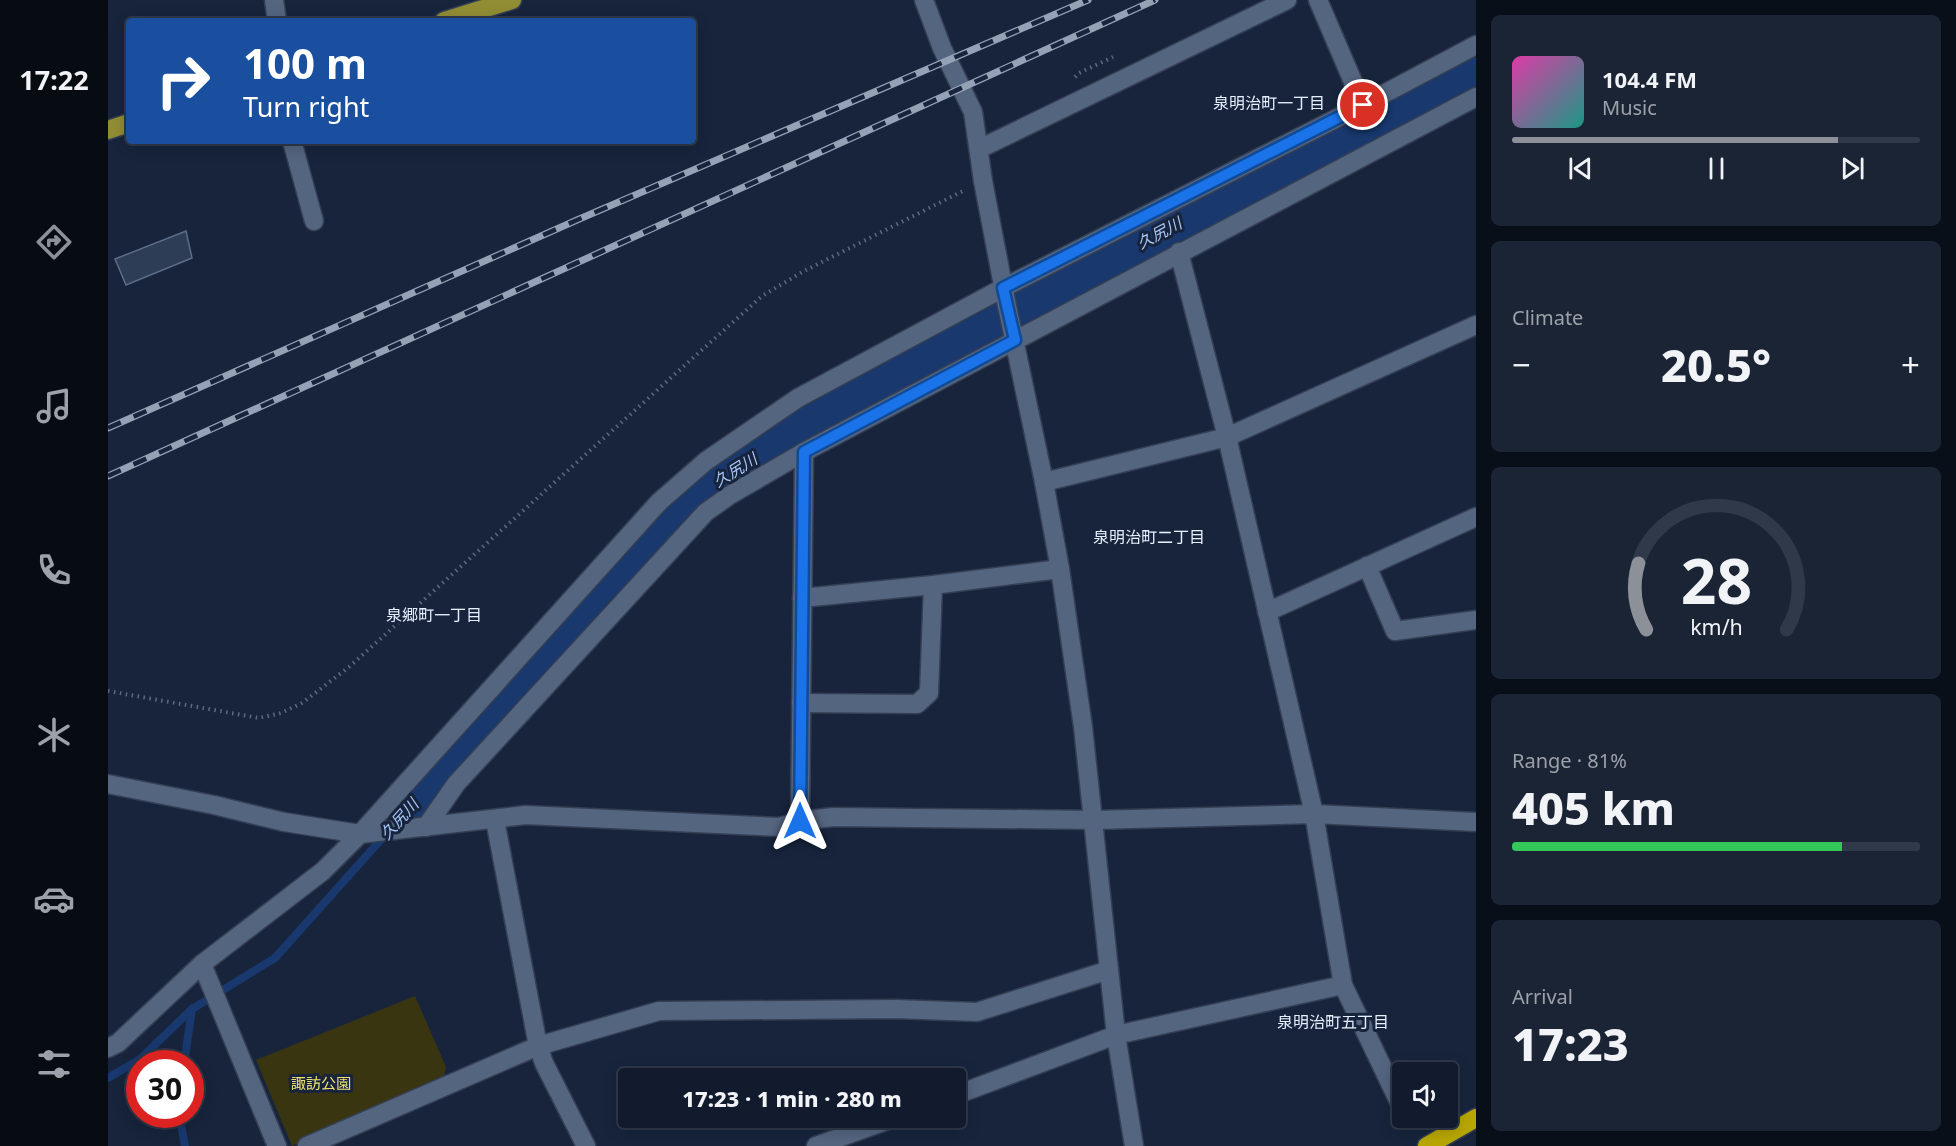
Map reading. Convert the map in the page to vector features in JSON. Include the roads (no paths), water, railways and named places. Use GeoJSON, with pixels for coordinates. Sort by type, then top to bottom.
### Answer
{"type":"FeatureCollection","features":[{"type":"Feature","properties":{"kind":"highway"},"geometry":{"type":"LineString","coordinates":[[1427,1146],[1476,1118]]}},
{"type":"Feature","properties":{"kind":"main road"},"geometry":{"type":"LineString","coordinates":[[454,18],[512,0]]}},
{"type":"Feature","properties":{"kind":"main road"},"geometry":{"type":"LineString","coordinates":[[108,130],[126,124]]}},
{"type":"Feature","properties":{"kind":"street"},"geometry":{"type":"LineString","coordinates":[[274,0],[277,18]]}},
{"type":"Feature","properties":{"kind":"street"},"geometry":{"type":"LineString","coordinates":[[924,0],[942,48],[973,112],[983,181],[1060,568],[1083,727],[1116,1035],[1134,1146]]}},
{"type":"Feature","properties":{"kind":"street"},"geometry":{"type":"LineString","coordinates":[[979,149],[1287,0]]}},
{"type":"Feature","properties":{"kind":"street"},"geometry":{"type":"LineString","coordinates":[[1318,0],[1363,105]]}},
{"type":"Feature","properties":{"kind":"street"},"geometry":{"type":"LineString","coordinates":[[108,1048],[118,1043],[202,964],[323,871],[360,834],[659,502],[685,478],[747,432],[798,398],[1005,294],[1476,45]]}},
{"type":"Feature","properties":{"kind":"street"},"geometry":{"type":"LineString","coordinates":[[426,827],[456,784],[706,512],[730,495],[1013,334],[1179,252],[1476,97]]}},
{"type":"Feature","properties":{"kind":"street"},"geometry":{"type":"LineString","coordinates":[[293,144],[314,221]]}},
{"type":"Feature","properties":{"kind":"street"},"geometry":{"type":"LineString","coordinates":[[1179,252],[1227,436],[1314,814],[1343,985],[1392,1087]]}},
{"type":"Feature","properties":{"kind":"street"},"geometry":{"type":"LineString","coordinates":[[1044,482],[1227,436],[1476,326]]}},
{"type":"Feature","properties":{"kind":"street"},"geometry":{"type":"LineString","coordinates":[[800,821],[804,452]]}},
{"type":"Feature","properties":{"kind":"street"},"geometry":{"type":"LineString","coordinates":[[1267,612],[1476,517]]}},
{"type":"Feature","properties":{"kind":"street"},"geometry":{"type":"LineString","coordinates":[[1367,566],[1395,631],[1476,620]]}},
{"type":"Feature","properties":{"kind":"street"},"geometry":{"type":"LineString","coordinates":[[802,598],[933,585],[1060,568]]}},
{"type":"Feature","properties":{"kind":"street"},"geometry":{"type":"LineString","coordinates":[[801,703],[917,704],[929,693],[933,585]]}},
{"type":"Feature","properties":{"kind":"street"},"geometry":{"type":"LineString","coordinates":[[108,784],[285,822],[360,834],[526,815],[779,827],[800,821],[832,818],[1094,820],[1314,814],[1476,822]]}},
{"type":"Feature","properties":{"kind":"street"},"geometry":{"type":"LineString","coordinates":[[495,820],[538,1046],[544,1063],[586,1146]]}},
{"type":"Feature","properties":{"kind":"street"},"geometry":{"type":"LineString","coordinates":[[202,964],[277,1146]]}},
{"type":"Feature","properties":{"kind":"street"},"geometry":{"type":"LineString","coordinates":[[307,1146],[538,1046],[659,1011],[895,1009],[977,1012],[1109,970]]}},
{"type":"Feature","properties":{"kind":"street"},"geometry":{"type":"LineString","coordinates":[[966,1091],[1116,1035],[1343,985]]}},
{"type":"Feature","properties":{"kind":"street"},"geometry":{"type":"LineString","coordinates":[[816,1146],[866,1128]]}},
{"type":"Feature","properties":{"kind":"waterway","name":"久尻川"},"geometry":{"type":"LineString","coordinates":[[411,806],[712,483],[974,330],[1476,68]]}},
{"type":"Feature","properties":{"kind":"waterway","name":"久尻川"},"geometry":{"type":"LineString","coordinates":[[108,1078],[139,1060],[192,1009],[275,958],[411,806]]}},
{"type":"Feature","properties":{"kind":"waterway"},"geometry":{"type":"LineString","coordinates":[[186,1050],[192,1009]]}},
{"type":"Feature","properties":{"kind":"waterway"},"geometry":{"type":"LineString","coordinates":[[182,1128],[185,1146]]}},
{"type":"Feature","properties":{"kind":"railway"},"geometry":{"type":"LineString","coordinates":[[108,428],[577,220],[1088,0]]}},
{"type":"Feature","properties":{"kind":"railway"},"geometry":{"type":"LineString","coordinates":[[108,476],[1155,0]]}},
{"type":"Feature","properties":{"kind":"district","name":"泉明治町一丁目"},"geometry":{"type":"Point","coordinates":[1269,103]}},
{"type":"Feature","properties":{"kind":"district","name":"泉明治町二丁目"},"geometry":{"type":"Point","coordinates":[1149,537]}},
{"type":"Feature","properties":{"kind":"district","name":"泉郷町一丁目"},"geometry":{"type":"Point","coordinates":[434,615]}},
{"type":"Feature","properties":{"kind":"district","name":"泉明治町五丁目"},"geometry":{"type":"Point","coordinates":[1333,1022]}},
{"type":"Feature","properties":{"kind":"park label","name":"諏訪公園"},"geometry":{"type":"Point","coordinates":[321,1083]}}]}
